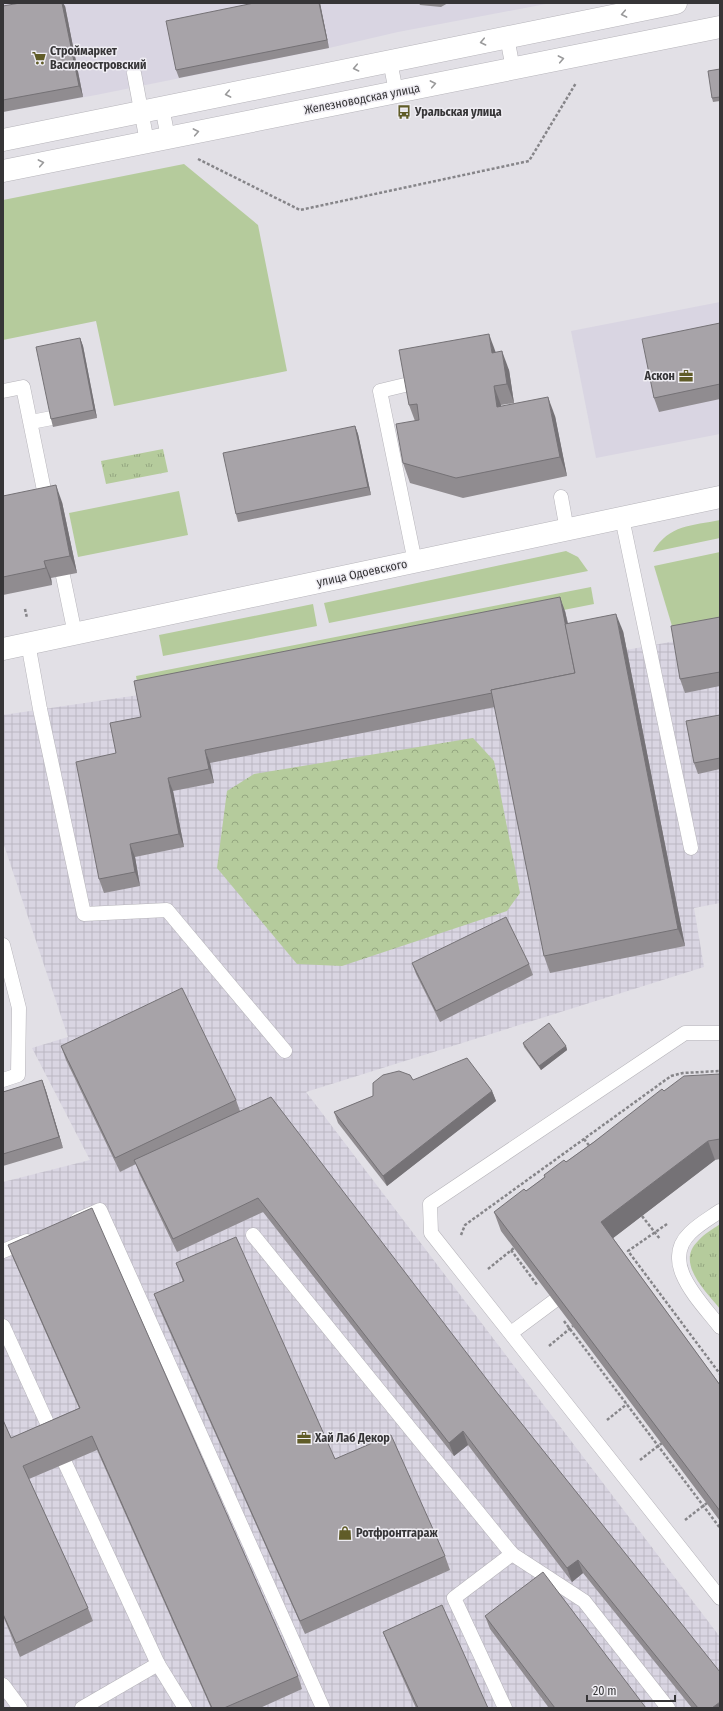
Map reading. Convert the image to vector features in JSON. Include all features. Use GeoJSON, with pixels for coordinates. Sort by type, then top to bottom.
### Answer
{"type":"FeatureCollection","features":[{"type":"Feature","properties":{"kind":"street"},"geometry":{"type":"LineString","coordinates":[[3,140],[676,3]]}},
{"type":"Feature","properties":{"kind":"street","name":"Железноводская улица"},"geometry":{"type":"LineString","coordinates":[[3,171],[720,27]]}},
{"type":"Feature","properties":{"kind":"street","name":"улица Одоевского"},"geometry":{"type":"LineString","coordinates":[[3,649],[720,497]]}},
{"type":"Feature","properties":{"kind":"lane"},"geometry":{"type":"LineString","coordinates":[[507,37],[513,68]]}},
{"type":"Feature","properties":{"kind":"lane"},"geometry":{"type":"LineString","coordinates":[[390,61],[396,92]]}},
{"type":"Feature","properties":{"kind":"lane"},"geometry":{"type":"LineString","coordinates":[[134,73],[151,110],[168,138]]}},
{"type":"Feature","properties":{"kind":"lane"},"geometry":{"type":"LineString","coordinates":[[147,142],[151,110]]}},
{"type":"Feature","properties":{"kind":"lane"},"geometry":{"type":"LineString","coordinates":[[409,384],[380,391],[415,562]]}},
{"type":"Feature","properties":{"kind":"lane"},"geometry":{"type":"LineString","coordinates":[[3,391],[23,387],[47,505]]}},
{"type":"Feature","properties":{"kind":"lane"},"geometry":{"type":"LineString","coordinates":[[31,422],[52,418]]}},
{"type":"Feature","properties":{"kind":"lane"},"geometry":{"type":"LineString","coordinates":[[561,497],[567,530]]}},
{"type":"Feature","properties":{"kind":"lane"},"geometry":{"type":"LineString","coordinates":[[622,518],[691,848]]}},
{"type":"Feature","properties":{"kind":"lane"},"geometry":{"type":"LineString","coordinates":[[63,576],[75,634]]}},
{"type":"Feature","properties":{"kind":"lane"},"geometry":{"type":"LineString","coordinates":[[28,643],[40,709],[84,914],[167,910],[285,1051]]}},
{"type":"Feature","properties":{"kind":"lane"},"geometry":{"type":"LineString","coordinates":[[3,945],[19,1008],[18,1075],[3,1080]]}},
{"type":"Feature","properties":{"kind":"lane"},"geometry":{"type":"LineString","coordinates":[[720,1033],[685,1033],[430,1204],[431,1233],[720,1598]]}},
{"type":"Feature","properties":{"kind":"lane"},"geometry":{"type":"LineString","coordinates":[[65,1225],[100,1210],[322,1708]]}},
{"type":"Feature","properties":{"kind":"lane"},"geometry":{"type":"LineString","coordinates":[[720,1211],[690,1233],[681,1244],[678,1262],[683,1278],[720,1327]]}},
{"type":"Feature","properties":{"kind":"lane"},"geometry":{"type":"LineString","coordinates":[[253,1235],[512,1554],[584,1601],[668,1708]]}},
{"type":"Feature","properties":{"kind":"lane"},"geometry":{"type":"LineString","coordinates":[[3,1251],[38,1236]]}},
{"type":"Feature","properties":{"kind":"lane"},"geometry":{"type":"LineString","coordinates":[[510,1333],[553,1302]]}},
{"type":"Feature","properties":{"kind":"lane"},"geometry":{"type":"LineString","coordinates":[[3,1326],[53,1436]]}},
{"type":"Feature","properties":{"kind":"lane"},"geometry":{"type":"LineString","coordinates":[[66,1463],[158,1664],[185,1708]]}},
{"type":"Feature","properties":{"kind":"lane"},"geometry":{"type":"LineString","coordinates":[[505,1708],[454,1598],[512,1554]]}},
{"type":"Feature","properties":{"kind":"lane"},"geometry":{"type":"LineString","coordinates":[[82,1708],[158,1664]]}},
{"type":"Feature","properties":{"kind":"lane"},"geometry":{"type":"LineString","coordinates":[[3,1685],[20,1708]]}},
{"type":"Feature","properties":{"kind":"path"},"geometry":{"type":"LineString","coordinates":[[168,138],[192,156],[300,210],[529,161],[579,78]]}},
{"type":"Feature","properties":{"kind":"path"},"geometry":{"type":"LineString","coordinates":[[461,1242],[460,1236],[465,1225],[671,1076],[683,1073],[720,1071]]}},
{"type":"Feature","properties":{"kind":"path"},"geometry":{"type":"LineString","coordinates":[[584,1139],[593,1150]]}},
{"type":"Feature","properties":{"kind":"path"},"geometry":{"type":"LineString","coordinates":[[483,1274],[514,1248]]}},
{"type":"Feature","properties":{"kind":"path"},"geometry":{"type":"LineString","coordinates":[[511,1250],[553,1302],[570,1329],[720,1528]]}},
{"type":"Feature","properties":{"kind":"path"},"geometry":{"type":"LineString","coordinates":[[523,1325],[543,1351],[573,1326]]}},
{"type":"Feature","properties":{"kind":"path"},"geometry":{"type":"LineString","coordinates":[[622,1398],[625,1395]]}},
{"type":"Feature","properties":{"kind":"path"},"geometry":{"type":"LineString","coordinates":[[601,1424],[627,1404]]}},
{"type":"Feature","properties":{"kind":"path"},"geometry":{"type":"LineString","coordinates":[[633,1465],[662,1443]]}},
{"type":"Feature","properties":{"kind":"path"},"geometry":{"type":"LineString","coordinates":[[663,1453],[667,1450]]}},
{"type":"Feature","properties":{"kind":"path"},"geometry":{"type":"LineString","coordinates":[[699,1500],[702,1497]]}},
{"type":"Feature","properties":{"kind":"path"},"geometry":{"type":"LineString","coordinates":[[680,1524],[706,1503]]}},
{"type":"Feature","properties":{"kind":"shaded area"},"geometry":{"type":"Polygon","coordinates":[[[3,3],[551,3],[398,32],[329,48],[96,95],[3,112],[3,3]]]}},
{"type":"Feature","properties":{"kind":"shaded area"},"geometry":{"type":"Polygon","coordinates":[[[720,302],[720,434],[596,458],[571,331],[720,302]]]}},
{"type":"Feature","properties":{"kind":"shaded area"},"geometry":{"type":"Polygon","coordinates":[[[565,611],[572,641],[623,631],[626,650],[720,633],[720,903],[694,908],[704,967],[306,1092],[720,1637],[720,1708],[3,1708],[3,1182],[90,1160],[32,1048],[68,1037],[3,842],[3,715],[139,695],[565,611]]]}},
{"type":"Feature","properties":{"kind":"green space"},"geometry":{"type":"Polygon","coordinates":[[[184,164],[258,225],[287,371],[114,406],[96,321],[3,340],[3,200],[184,164]]]}},
{"type":"Feature","properties":{"kind":"green space"},"geometry":{"type":"Polygon","coordinates":[[[163,449],[168,472],[106,484],[101,461],[163,449]]]}},
{"type":"Feature","properties":{"kind":"green space"},"geometry":{"type":"Polygon","coordinates":[[[179,491],[188,535],[78,557],[69,513],[179,491]]]}},
{"type":"Feature","properties":{"kind":"green space"},"geometry":{"type":"Polygon","coordinates":[[[720,520],[720,538],[653,552],[666,536],[674,531],[691,525],[720,520]]]}},
{"type":"Feature","properties":{"kind":"green space"},"geometry":{"type":"Polygon","coordinates":[[[566,551],[578,557],[588,571],[329,623],[324,603],[566,551]]]}},
{"type":"Feature","properties":{"kind":"green space"},"geometry":{"type":"Polygon","coordinates":[[[720,552],[720,629],[675,636],[654,566],[720,552]]]}},
{"type":"Feature","properties":{"kind":"green space"},"geometry":{"type":"Polygon","coordinates":[[[591,587],[594,604],[139,694],[136,676],[591,587]]]}},
{"type":"Feature","properties":{"kind":"green space"},"geometry":{"type":"Polygon","coordinates":[[[313,604],[317,626],[163,656],[159,635],[313,604]]]}},
{"type":"Feature","properties":{"kind":"green space"},"geometry":{"type":"Polygon","coordinates":[[[473,738],[494,761],[520,893],[507,911],[342,966],[297,964],[217,868],[227,791],[254,774],[473,738]]]}},
{"type":"Feature","properties":{"kind":"green space"},"geometry":{"type":"Polygon","coordinates":[[[720,1224],[720,1309],[695,1276],[691,1267],[690,1258],[692,1250],[698,1241],[720,1224]]]}},
{"type":"Feature","properties":{"kind":"building","name":"Строймаркет Василеостровский"},"geometry":{"type":"Polygon","coordinates":[[[20,3],[62,3],[79,86],[3,100],[3,6],[20,3]]]}},
{"type":"Feature","properties":{"kind":"building"},"geometry":{"type":"Polygon","coordinates":[[[254,3],[319,3],[327,40],[176,70],[166,21],[254,3]]]}},
{"type":"Feature","properties":{"kind":"building"},"geometry":{"type":"Polygon","coordinates":[[[720,69],[720,97],[712,98],[708,71],[720,69]]]}},
{"type":"Feature","properties":{"kind":"building","name":"Аскон"},"geometry":{"type":"Polygon","coordinates":[[[720,323],[720,384],[654,398],[642,339],[720,323]]]}},
{"type":"Feature","properties":{"kind":"building"},"geometry":{"type":"Polygon","coordinates":[[[489,334],[492,353],[502,351],[507,384],[494,386],[497,407],[548,397],[560,457],[456,478],[403,463],[396,424],[419,420],[417,404],[409,405],[399,350],[489,334]]]}},
{"type":"Feature","properties":{"kind":"building"},"geometry":{"type":"Polygon","coordinates":[[[80,338],[94,410],[51,419],[36,347],[80,338]]]}},
{"type":"Feature","properties":{"kind":"building"},"geometry":{"type":"Polygon","coordinates":[[[355,426],[368,487],[236,514],[223,453],[355,426]]]}},
{"type":"Feature","properties":{"kind":"building"},"geometry":{"type":"Polygon","coordinates":[[[56,485],[70,556],[44,561],[46,568],[3,577],[3,496],[56,485]]]}},
{"type":"Feature","properties":{"kind":"building"},"geometry":{"type":"Polygon","coordinates":[[[560,597],[575,673],[491,690],[492,693],[205,750],[209,769],[168,778],[179,834],[130,844],[135,872],[99,879],[76,762],[116,753],[110,723],[141,717],[134,681],[560,597]]]}},
{"type":"Feature","properties":{"kind":"building"},"geometry":{"type":"Polygon","coordinates":[[[616,614],[678,929],[544,956],[491,690],[575,673],[565,624],[616,614]]]}},
{"type":"Feature","properties":{"kind":"building"},"geometry":{"type":"Polygon","coordinates":[[[720,617],[720,672],[680,679],[671,626],[720,617]]]}},
{"type":"Feature","properties":{"kind":"building"},"geometry":{"type":"Polygon","coordinates":[[[720,715],[720,758],[694,763],[686,721],[720,715]]]}},
{"type":"Feature","properties":{"kind":"building"},"geometry":{"type":"Polygon","coordinates":[[[506,917],[529,964],[436,1011],[412,963],[506,917]]]}},
{"type":"Feature","properties":{"kind":"building"},"geometry":{"type":"Polygon","coordinates":[[[182,988],[236,1100],[115,1158],[61,1046],[182,988]]]}},
{"type":"Feature","properties":{"kind":"building"},"geometry":{"type":"Polygon","coordinates":[[[549,1023],[566,1046],[539,1066],[523,1043],[549,1023]]]}},
{"type":"Feature","properties":{"kind":"building"},"geometry":{"type":"Polygon","coordinates":[[[467,1058],[492,1091],[383,1176],[334,1112],[373,1096],[373,1083],[383,1075],[399,1071],[410,1075],[413,1080],[467,1058]]]}},
{"type":"Feature","properties":{"kind":"building"},"geometry":{"type":"Polygon","coordinates":[[[720,1074],[720,1139],[708,1141],[601,1222],[720,1385],[720,1511],[494,1212],[524,1189],[526,1191],[545,1177],[544,1175],[564,1160],[566,1162],[594,1142],[662,1089],[664,1091],[684,1076],[720,1074]]]}},
{"type":"Feature","properties":{"kind":"building"},"geometry":{"type":"Polygon","coordinates":[[[42,1080],[59,1137],[3,1154],[3,1092],[42,1080]]]}},
{"type":"Feature","properties":{"kind":"building"},"geometry":{"type":"Polygon","coordinates":[[[271,1097],[498,1394],[720,1672],[720,1702],[712,1708],[698,1708],[578,1560],[567,1568],[463,1431],[449,1443],[258,1198],[173,1239],[134,1160],[271,1097]]]}},
{"type":"Feature","properties":{"kind":"building"},"geometry":{"type":"Polygon","coordinates":[[[92,1208],[298,1676],[224,1708],[212,1708],[92,1436],[23,1466],[88,1608],[16,1643],[3,1614],[3,1420],[11,1438],[80,1408],[8,1245],[92,1208]]]}},
{"type":"Feature","properties":{"kind":"building"},"geometry":{"type":"Polygon","coordinates":[[[236,1237],[335,1459],[391,1435],[445,1556],[300,1621],[154,1294],[184,1281],[176,1263],[236,1237]]]}},
{"type":"Feature","properties":{"kind":"building"},"geometry":{"type":"Polygon","coordinates":[[[543,1572],[646,1708],[555,1708],[485,1616],[543,1572]]]}},
{"type":"Feature","properties":{"kind":"building"},"geometry":{"type":"Polygon","coordinates":[[[442,1605],[488,1708],[418,1708],[383,1632],[442,1605]]]}},
{"type":"Feature","properties":{"kind":"place","name":"Строймаркет Василеостровский"},"geometry":{"type":"Point","coordinates":[39,58]}},
{"type":"Feature","properties":{"kind":"place","name":"Уральская улица"},"geometry":{"type":"Point","coordinates":[404,112]}},
{"type":"Feature","properties":{"kind":"place","name":"Аскон"},"geometry":{"type":"Point","coordinates":[686,376]}},
{"type":"Feature","properties":{"kind":"place","name":"Хай Лаб Декор"},"geometry":{"type":"Point","coordinates":[304,1438]}},
{"type":"Feature","properties":{"kind":"place","name":"Ротфронтгараж"},"geometry":{"type":"Point","coordinates":[345,1533]}}]}
